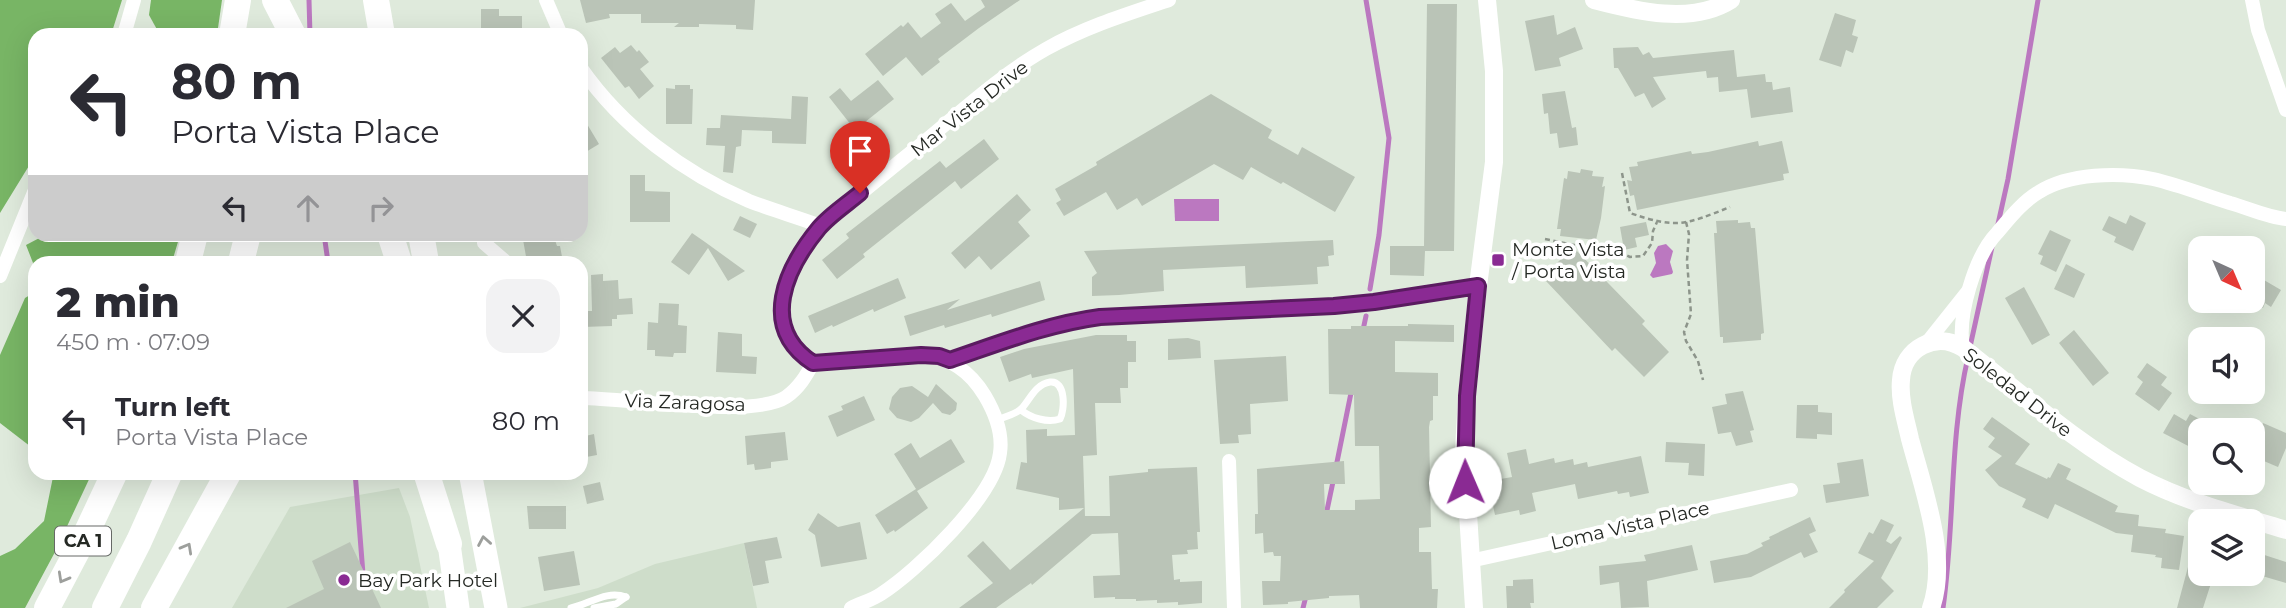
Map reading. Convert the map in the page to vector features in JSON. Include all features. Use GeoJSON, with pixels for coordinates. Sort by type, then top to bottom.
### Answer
{"type":"FeatureCollection","features":[{"type":"Feature","properties":{"kind":"highway"},"geometry":{"type":"LineString","coordinates":[[233,28],[238,0]]}},
{"type":"Feature","properties":{"kind":"highway"},"geometry":{"type":"LineString","coordinates":[[275,0],[289,28]]}},
{"type":"Feature","properties":{"kind":"highway"},"geometry":{"type":"LineString","coordinates":[[284,28],[288,0]]}},
{"type":"Feature","properties":{"kind":"highway"},"geometry":{"type":"LineString","coordinates":[[376,0],[381,28]]}},
{"type":"Feature","properties":{"kind":"highway","name":"CA 1"},"geometry":{"type":"LineString","coordinates":[[47,608],[111,480]]}},
{"type":"Feature","properties":{"kind":"highway","name":"CA 1"},"geometry":{"type":"LineString","coordinates":[[105,608],[166,480]]}},
{"type":"Feature","properties":{"kind":"highway"},"geometry":{"type":"LineString","coordinates":[[154,608],[225,480]]}},
{"type":"Feature","properties":{"kind":"highway"},"geometry":{"type":"LineString","coordinates":[[429,480],[449,544]]}},
{"type":"Feature","properties":{"kind":"highway"},"geometry":{"type":"LineString","coordinates":[[440,480],[449,544]]}},
{"type":"Feature","properties":{"kind":"main road"},"geometry":{"type":"LineString","coordinates":[[472,480],[496,608]]}},
{"type":"Feature","properties":{"kind":"main road"},"geometry":{"type":"LineString","coordinates":[[449,544],[458,608]]}},
{"type":"Feature","properties":{"kind":"street"},"geometry":{"type":"LineString","coordinates":[[126,28],[134,0]]}},
{"type":"Feature","properties":{"kind":"street"},"geometry":{"type":"LineString","coordinates":[[546,0],[558,28]]}},
{"type":"Feature","properties":{"kind":"street","name":"Mar Vista Drive"},"geometry":{"type":"LineString","coordinates":[[813,363],[802,356],[786,331],[781,303],[791,269],[821,226],[1010,72],[1073,35],[1169,0]]}},
{"type":"Feature","properties":{"kind":"street"},"geometry":{"type":"LineString","coordinates":[[1474,608],[1464,450],[1478,286],[1494,162],[1494,71],[1487,0]]}},
{"type":"Feature","properties":{"kind":"street"},"geometry":{"type":"LineString","coordinates":[[1594,0],[1669,13],[1731,0]]}},
{"type":"Feature","properties":{"kind":"street"},"geometry":{"type":"LineString","coordinates":[[2252,0],[2258,30],[2286,110]]}},
{"type":"Feature","properties":{"kind":"street"},"geometry":{"type":"LineString","coordinates":[[588,76],[615,109],[679,164],[749,201],[821,226]]}},
{"type":"Feature","properties":{"kind":"street"},"geometry":{"type":"LineString","coordinates":[[1963,348],[1961,331],[1980,257],[1992,238],[2018,210],[2038,192],[2058,183],[2087,177],[2152,179],[2286,219]]}},
{"type":"Feature","properties":{"kind":"street"},"geometry":{"type":"LineString","coordinates":[[0,276],[28,207]]}},
{"type":"Feature","properties":{"kind":"street"},"geometry":{"type":"LineString","coordinates":[[484,243],[499,256]]}},
{"type":"Feature","properties":{"kind":"street"},"geometry":{"type":"LineString","coordinates":[[950,360],[1073,320],[1334,306],[1478,286]]}},
{"type":"Feature","properties":{"kind":"street"},"geometry":{"type":"LineString","coordinates":[[1931,608],[1936,588],[1935,546],[1900,391],[1903,367],[1911,355],[1925,345],[1971,287]]}},
{"type":"Feature","properties":{"kind":"street","name":"Soledad Drive"},"geometry":{"type":"LineString","coordinates":[[1925,345],[1945,340],[1963,348],[2063,428],[2140,478],[2185,498],[2286,530]]}},
{"type":"Feature","properties":{"kind":"street"},"geometry":{"type":"LineString","coordinates":[[813,363],[921,355],[950,360],[979,386],[996,420],[1000,442],[997,466],[990,480],[965,515],[928,557],[881,594],[851,608]]}},
{"type":"Feature","properties":{"kind":"street","name":"Via Zaragosa"},"geometry":{"type":"LineString","coordinates":[[588,398],[740,407],[764,404],[786,397],[801,384],[813,363]]}},
{"type":"Feature","properties":{"kind":"street"},"geometry":{"type":"LineString","coordinates":[[1229,461],[1234,608]]}},
{"type":"Feature","properties":{"kind":"street","name":"Loma Vista Place"},"geometry":{"type":"LineString","coordinates":[[1470,561],[1791,490]]}},
{"type":"Feature","properties":{"kind":"lane"},"geometry":{"type":"LineString","coordinates":[[996,420],[1021,410],[1039,387],[1049,382],[1060,386],[1063,396],[1063,414],[1060,419],[1043,419],[1027,415],[1021,410]]}},
{"type":"Feature","properties":{"kind":"lane"},"geometry":{"type":"LineString","coordinates":[[571,608],[590,607]]}},
{"type":"Feature","properties":{"kind":"path"},"geometry":{"type":"LineString","coordinates":[[1622,173],[1630,213],[1657,222],[1686,222],[1730,207]]}},
{"type":"Feature","properties":{"kind":"path"},"geometry":{"type":"LineString","coordinates":[[1545,239],[1574,245],[1606,246],[1630,257],[1643,256],[1652,243],[1657,222]]}},
{"type":"Feature","properties":{"kind":"path"},"geometry":{"type":"LineString","coordinates":[[1686,222],[1689,234],[1687,260],[1691,314],[1684,332],[1686,341],[1698,361],[1703,380]]}},
{"type":"Feature","properties":{"kind":"shaded area"},"geometry":{"type":"Polygon","coordinates":[[[1174,199],[1219,199],[1219,221],[1175,221],[1174,199]]]}},
{"type":"Feature","properties":{"kind":"shaded area"},"geometry":{"type":"Polygon","coordinates":[[[1666,244],[1673,251],[1670,262],[1673,272],[1653,278],[1650,275],[1656,263],[1654,253],[1658,246],[1666,244]]]}},
{"type":"Feature","properties":{"kind":"shaded area"},"geometry":{"type":"Polygon","coordinates":[[[399,488],[410,517],[429,608],[232,608],[290,507],[399,488]]]}},
{"type":"Feature","properties":{"kind":"shaded area"},"geometry":{"type":"Polygon","coordinates":[[[744,543],[757,608],[520,608],[598,588],[655,564],[744,543]]]}},
{"type":"Feature","properties":{"kind":"green space"},"geometry":{"type":"Polygon","coordinates":[[[0,0],[122,0],[113,28],[28,28],[28,167],[0,213],[0,0]]]}},
{"type":"Feature","properties":{"kind":"green space"},"geometry":{"type":"Polygon","coordinates":[[[151,0],[222,0],[218,28],[156,28],[149,15],[151,0]]]}},
{"type":"Feature","properties":{"kind":"green space"},"geometry":{"type":"Polygon","coordinates":[[[32,242],[178,242],[174,256],[30,256],[26,245],[32,242]]]}},
{"type":"Feature","properties":{"kind":"green space"},"geometry":{"type":"Polygon","coordinates":[[[28,296],[28,445],[0,423],[0,355],[28,296]]]}},
{"type":"Feature","properties":{"kind":"green space"},"geometry":{"type":"Polygon","coordinates":[[[52,480],[89,480],[25,608],[0,608],[0,556],[15,549],[44,521],[52,480]]]}},
{"type":"Feature","properties":{"kind":"building"},"geometry":{"type":"Polygon","coordinates":[[[580,0],[755,0],[753,30],[736,29],[736,25],[699,24],[699,27],[674,27],[679,23],[641,23],[641,14],[609,14],[610,18],[586,23],[580,0]]]}},
{"type":"Feature","properties":{"kind":"building"},"geometry":{"type":"Polygon","coordinates":[[[981,0],[1020,0],[938,59],[940,62],[922,76],[906,57],[883,76],[865,54],[908,22],[921,38],[941,23],[935,14],[951,3],[965,21],[985,7],[981,0]]]}},
{"type":"Feature","properties":{"kind":"building"},"geometry":{"type":"Polygon","coordinates":[[[1427,4],[1457,4],[1454,251],[1425,251],[1424,276],[1390,275],[1390,246],[1424,246],[1427,4]]]}},
{"type":"Feature","properties":{"kind":"building"},"geometry":{"type":"Polygon","coordinates":[[[481,9],[499,9],[499,16],[522,16],[522,28],[481,28],[481,9]]]}},
{"type":"Feature","properties":{"kind":"building"},"geometry":{"type":"Polygon","coordinates":[[[1835,13],[1856,20],[1852,35],[1858,37],[1853,53],[1846,50],[1841,67],[1819,60],[1835,13]]]}},
{"type":"Feature","properties":{"kind":"building"},"geometry":{"type":"Polygon","coordinates":[[[1554,15],[1557,35],[1575,27],[1583,49],[1559,58],[1561,66],[1535,71],[1525,21],[1554,15]]]}},
{"type":"Feature","properties":{"kind":"building"},"geometry":{"type":"Polygon","coordinates":[[[631,45],[649,62],[640,69],[654,86],[639,99],[629,86],[625,88],[601,58],[615,47],[620,53],[631,45]]]}},
{"type":"Feature","properties":{"kind":"building"},"geometry":{"type":"Polygon","coordinates":[[[1638,47],[1643,55],[1649,52],[1653,58],[1734,50],[1737,77],[1765,74],[1766,82],[1772,82],[1773,90],[1790,87],[1793,112],[1751,118],[1747,89],[1719,92],[1718,77],[1707,78],[1706,71],[1653,77],[1666,99],[1652,108],[1644,93],[1635,97],[1618,68],[1614,68],[1613,48],[1638,47]]]}},
{"type":"Feature","properties":{"kind":"building"},"geometry":{"type":"Polygon","coordinates":[[[878,80],[894,99],[855,130],[829,97],[840,88],[851,101],[878,80]]]}},
{"type":"Feature","properties":{"kind":"building"},"geometry":{"type":"Polygon","coordinates":[[[675,85],[690,85],[690,89],[693,89],[692,124],[666,124],[666,88],[675,89],[675,85]]]}},
{"type":"Feature","properties":{"kind":"building"},"geometry":{"type":"Polygon","coordinates":[[[1565,91],[1572,128],[1576,127],[1578,145],[1559,148],[1557,133],[1550,134],[1548,113],[1544,114],[1542,94],[1565,91]]]}},
{"type":"Feature","properties":{"kind":"building"},"geometry":{"type":"Polygon","coordinates":[[[1211,94],[1272,130],[1268,138],[1298,155],[1302,147],[1355,177],[1335,212],[1251,167],[1243,180],[1214,164],[1142,206],[1137,198],[1117,210],[1106,192],[1064,216],[1056,203],[1061,200],[1055,189],[1211,94]]]}},
{"type":"Feature","properties":{"kind":"building"},"geometry":{"type":"Polygon","coordinates":[[[792,96],[808,97],[806,144],[772,143],[772,131],[742,130],[741,146],[736,147],[733,173],[723,172],[725,146],[706,145],[707,128],[720,128],[721,115],[791,119],[792,96]]]}},
{"type":"Feature","properties":{"kind":"building"},"geometry":{"type":"Polygon","coordinates":[[[588,126],[599,144],[588,151],[588,126]]]}},
{"type":"Feature","properties":{"kind":"building"},"geometry":{"type":"Polygon","coordinates":[[[984,139],[999,159],[961,189],[955,181],[863,254],[865,257],[837,279],[822,260],[849,238],[846,234],[940,161],[946,168],[984,139]]]}},
{"type":"Feature","properties":{"kind":"building"},"geometry":{"type":"Polygon","coordinates":[[[1758,141],[1759,146],[1782,141],[1789,173],[1783,174],[1784,180],[1637,210],[1634,195],[1630,196],[1627,180],[1632,181],[1629,167],[1638,166],[1637,162],[1691,151],[1692,154],[1708,152],[1758,141]]]}},
{"type":"Feature","properties":{"kind":"building"},"geometry":{"type":"Polygon","coordinates":[[[1581,169],[1593,171],[1592,176],[1604,177],[1601,218],[1596,240],[1560,236],[1561,229],[1557,229],[1564,178],[1567,179],[1568,171],[1580,173],[1581,169]]]}},
{"type":"Feature","properties":{"kind":"building"},"geometry":{"type":"Polygon","coordinates":[[[630,175],[645,175],[645,191],[670,192],[670,222],[630,222],[630,175]]]}},
{"type":"Feature","properties":{"kind":"building"},"geometry":{"type":"Polygon","coordinates":[[[1017,194],[1031,210],[1018,222],[1030,236],[991,270],[979,256],[965,269],[951,253],[1017,194]]]}},
{"type":"Feature","properties":{"kind":"building"},"geometry":{"type":"Polygon","coordinates":[[[2130,215],[2146,223],[2133,251],[2114,242],[2116,237],[2102,230],[2109,216],[2126,224],[2130,215]]]}},
{"type":"Feature","properties":{"kind":"building"},"geometry":{"type":"Polygon","coordinates":[[[740,216],[757,224],[750,238],[733,230],[740,216]]]}},
{"type":"Feature","properties":{"kind":"building"},"geometry":{"type":"Polygon","coordinates":[[[1738,220],[1738,223],[1750,222],[1751,228],[1755,228],[1764,333],[1761,334],[1761,340],[1723,343],[1723,337],[1720,337],[1714,233],[1717,233],[1716,221],[1738,220]]]}},
{"type":"Feature","properties":{"kind":"building"},"geometry":{"type":"Polygon","coordinates":[[[1646,222],[1649,235],[1635,238],[1637,247],[1624,250],[1620,227],[1646,222]]]}},
{"type":"Feature","properties":{"kind":"building"},"geometry":{"type":"Polygon","coordinates":[[[2050,230],[2071,240],[2056,272],[2040,264],[2043,256],[2038,254],[2050,230]]]}},
{"type":"Feature","properties":{"kind":"building"},"geometry":{"type":"Polygon","coordinates":[[[692,233],[745,271],[728,281],[708,248],[689,275],[671,262],[692,233]]]}},
{"type":"Feature","properties":{"kind":"building"},"geometry":{"type":"Polygon","coordinates":[[[1333,240],[1334,255],[1328,256],[1329,266],[1317,267],[1318,284],[1246,288],[1245,266],[1163,270],[1164,291],[1119,295],[1092,296],[1092,277],[1097,273],[1084,251],[1333,240]]]}},
{"type":"Feature","properties":{"kind":"building"},"geometry":{"type":"Polygon","coordinates":[[[523,242],[556,242],[560,246],[562,256],[526,256],[523,242]]]}},
{"type":"Feature","properties":{"kind":"building"},"geometry":{"type":"Polygon","coordinates":[[[1573,247],[1645,321],[1642,324],[1669,352],[1644,377],[1615,348],[1612,351],[1546,281],[1548,279],[1545,275],[1573,247]]]}},
{"type":"Feature","properties":{"kind":"building"},"geometry":{"type":"Polygon","coordinates":[[[2066,264],[2085,274],[2074,298],[2054,289],[2066,264]]]}},
{"type":"Feature","properties":{"kind":"building"},"geometry":{"type":"Polygon","coordinates":[[[603,274],[603,281],[618,280],[619,299],[632,298],[633,314],[617,315],[617,319],[612,319],[612,326],[588,327],[588,311],[592,311],[591,275],[603,274]]]}},
{"type":"Feature","properties":{"kind":"building"},"geometry":{"type":"Polygon","coordinates":[[[898,278],[906,298],[815,333],[808,316],[898,278]]]}},
{"type":"Feature","properties":{"kind":"building"},"geometry":{"type":"Polygon","coordinates":[[[1040,281],[1045,300],[992,317],[991,314],[910,336],[904,316],[960,299],[947,310],[1040,281]]]}},
{"type":"Feature","properties":{"kind":"building"},"geometry":{"type":"Polygon","coordinates":[[[2265,281],[2281,290],[2271,307],[2265,303],[2265,281]]]}},
{"type":"Feature","properties":{"kind":"building"},"geometry":{"type":"Polygon","coordinates":[[[2024,287],[2050,335],[2032,345],[2005,298],[2024,287]]]}},
{"type":"Feature","properties":{"kind":"building"},"geometry":{"type":"Polygon","coordinates":[[[659,303],[679,304],[678,325],[687,326],[686,353],[674,353],[673,357],[655,356],[655,350],[647,350],[648,322],[658,323],[659,303]]]}},
{"type":"Feature","properties":{"kind":"building"},"geometry":{"type":"Polygon","coordinates":[[[1408,324],[1454,325],[1454,342],[1395,341],[1395,372],[1438,373],[1438,396],[1433,396],[1433,420],[1430,421],[1429,427],[1431,527],[1419,528],[1419,552],[1431,552],[1432,589],[1438,589],[1437,608],[1360,608],[1359,595],[1329,596],[1288,604],[1263,605],[1262,581],[1280,581],[1281,556],[1274,556],[1273,552],[1264,553],[1263,533],[1255,534],[1255,514],[1258,514],[1257,469],[1344,461],[1345,484],[1324,484],[1325,510],[1355,510],[1355,500],[1380,499],[1379,446],[1355,446],[1354,395],[1329,394],[1328,329],[1408,324]]]}},
{"type":"Feature","properties":{"kind":"building"},"geometry":{"type":"Polygon","coordinates":[[[2074,330],[2109,373],[2093,386],[2059,343],[2074,330]]]}},
{"type":"Feature","properties":{"kind":"building"},"geometry":{"type":"Polygon","coordinates":[[[718,332],[742,334],[742,356],[757,357],[756,374],[716,372],[718,332]]]}},
{"type":"Feature","properties":{"kind":"building"},"geometry":{"type":"Polygon","coordinates":[[[1096,335],[1127,335],[1127,341],[1136,341],[1136,362],[1128,362],[1128,388],[1120,388],[1121,403],[1095,403],[1097,455],[1083,456],[1085,516],[1110,516],[1109,476],[1148,472],[1148,469],[1197,467],[1200,532],[1197,532],[1198,549],[1187,550],[1188,554],[1172,555],[1174,580],[1202,581],[1202,603],[1178,605],[1178,602],[1157,603],[1157,600],[1094,598],[1093,576],[1120,575],[1118,533],[1092,534],[1032,585],[1031,583],[996,608],[959,608],[993,583],[967,556],[983,541],[1010,570],[1084,508],[1059,510],[1059,498],[1016,489],[1021,462],[1027,463],[1026,430],[1047,429],[1047,436],[1075,435],[1073,369],[1032,378],[1031,374],[1009,382],[1000,357],[1024,349],[1096,335]]]}},
{"type":"Feature","properties":{"kind":"building"},"geometry":{"type":"Polygon","coordinates":[[[1188,338],[1200,341],[1201,358],[1168,360],[1168,339],[1188,338]]]}},
{"type":"Feature","properties":{"kind":"building"},"geometry":{"type":"Polygon","coordinates":[[[1286,356],[1288,401],[1250,404],[1251,434],[1238,435],[1239,443],[1220,444],[1214,360],[1286,356]]]}},
{"type":"Feature","properties":{"kind":"building"},"geometry":{"type":"Polygon","coordinates":[[[2147,363],[2167,377],[2161,385],[2172,393],[2159,411],[2135,394],[2143,382],[2137,377],[2147,363]]]}},
{"type":"Feature","properties":{"kind":"building"},"geometry":{"type":"Polygon","coordinates":[[[936,384],[957,403],[956,410],[950,415],[942,413],[933,403],[919,418],[911,422],[897,418],[889,409],[892,397],[900,388],[912,386],[928,397],[936,384]]]}},
{"type":"Feature","properties":{"kind":"building"},"geometry":{"type":"Polygon","coordinates":[[[1743,391],[1754,430],[1750,431],[1753,442],[1736,446],[1731,432],[1718,434],[1712,407],[1727,404],[1725,394],[1743,391]]]}},
{"type":"Feature","properties":{"kind":"building"},"geometry":{"type":"Polygon","coordinates":[[[864,396],[875,420],[837,437],[828,416],[843,410],[841,406],[864,396]]]}},
{"type":"Feature","properties":{"kind":"building"},"geometry":{"type":"Polygon","coordinates":[[[1797,405],[1818,405],[1818,412],[1832,413],[1832,435],[1817,434],[1817,439],[1796,438],[1797,405]]]}},
{"type":"Feature","properties":{"kind":"building"},"geometry":{"type":"Polygon","coordinates":[[[2174,414],[2186,421],[2190,414],[2198,418],[2188,418],[2188,446],[2163,433],[2174,414]]]}},
{"type":"Feature","properties":{"kind":"building"},"geometry":{"type":"Polygon","coordinates":[[[1992,417],[2030,444],[2015,464],[2047,479],[2058,463],[2071,469],[2066,479],[2118,506],[2115,512],[2139,515],[2138,526],[2166,529],[2165,533],[2184,536],[2179,570],[2161,568],[2162,558],[2155,557],[2156,555],[2131,552],[2133,535],[2116,533],[2055,504],[2048,519],[2022,507],[2026,499],[1999,486],[1985,470],[2002,456],[1988,447],[1995,438],[1983,429],[1992,417]]]}},
{"type":"Feature","properties":{"kind":"building"},"geometry":{"type":"Polygon","coordinates":[[[2265,424],[2286,433],[2286,448],[2278,467],[2265,462],[2265,424]]]}},
{"type":"Feature","properties":{"kind":"building"},"geometry":{"type":"Polygon","coordinates":[[[785,432],[788,460],[771,462],[771,468],[755,470],[754,464],[747,465],[745,436],[785,432]]]}},
{"type":"Feature","properties":{"kind":"building"},"geometry":{"type":"Polygon","coordinates":[[[594,434],[597,455],[588,457],[588,435],[594,434]]]}},
{"type":"Feature","properties":{"kind":"building"},"geometry":{"type":"Polygon","coordinates":[[[951,439],[965,462],[917,491],[928,508],[895,532],[894,530],[887,534],[875,515],[916,489],[894,454],[911,443],[920,458],[951,439]]]}},
{"type":"Feature","properties":{"kind":"building"},"geometry":{"type":"Polygon","coordinates":[[[1666,442],[1705,444],[1704,476],[1688,475],[1689,463],[1665,462],[1666,442]]]}},
{"type":"Feature","properties":{"kind":"building"},"geometry":{"type":"Polygon","coordinates":[[[1526,449],[1529,464],[1554,458],[1555,463],[1573,459],[1574,465],[1587,462],[1588,467],[1641,456],[1649,493],[1630,497],[1629,492],[1618,494],[1617,491],[1578,499],[1575,484],[1532,493],[1536,511],[1520,515],[1519,510],[1495,515],[1492,501],[1499,499],[1495,480],[1512,477],[1507,453],[1526,449]]]}},
{"type":"Feature","properties":{"kind":"building"},"geometry":{"type":"Polygon","coordinates":[[[1863,459],[1869,496],[1826,503],[1823,485],[1840,483],[1837,463],[1863,459]]]}},
{"type":"Feature","properties":{"kind":"building"},"geometry":{"type":"Polygon","coordinates":[[[600,482],[604,500],[587,504],[583,486],[600,482]]]}},
{"type":"Feature","properties":{"kind":"building"},"geometry":{"type":"Polygon","coordinates":[[[527,506],[566,506],[566,529],[529,529],[527,506]]]}},
{"type":"Feature","properties":{"kind":"building"},"geometry":{"type":"Polygon","coordinates":[[[818,513],[838,527],[860,522],[867,559],[821,567],[815,535],[808,530],[818,513]]]}},
{"type":"Feature","properties":{"kind":"building"},"geometry":{"type":"Polygon","coordinates":[[[1810,517],[1816,531],[1809,534],[1818,552],[1804,558],[1801,552],[1751,577],[1714,583],[1710,561],[1747,554],[1763,546],[1761,543],[1770,539],[1769,537],[1810,517]]]}},
{"type":"Feature","properties":{"kind":"building"},"geometry":{"type":"Polygon","coordinates":[[[1881,519],[1894,525],[1886,541],[1891,544],[1900,536],[1902,538],[1881,578],[1894,591],[1877,608],[1829,608],[1874,561],[1858,553],[1869,532],[1873,534],[1881,519]]]}},
{"type":"Feature","properties":{"kind":"building"},"geometry":{"type":"Polygon","coordinates":[[[777,537],[782,558],[765,561],[769,583],[753,586],[744,543],[777,537]]]}},
{"type":"Feature","properties":{"kind":"building","name":"Bay Park Hotel"},"geometry":{"type":"Polygon","coordinates":[[[350,542],[381,608],[286,608],[324,589],[312,561],[350,542]]]}},
{"type":"Feature","properties":{"kind":"building"},"geometry":{"type":"Polygon","coordinates":[[[1692,545],[1698,570],[1647,581],[1649,607],[1621,608],[1619,582],[1600,585],[1599,566],[1646,561],[1644,555],[1692,545]]]}},
{"type":"Feature","properties":{"kind":"building"},"geometry":{"type":"Polygon","coordinates":[[[574,551],[580,585],[544,591],[538,557],[574,551]]]}},
{"type":"Feature","properties":{"kind":"building"},"geometry":{"type":"Polygon","coordinates":[[[2265,555],[2286,562],[2286,583],[2265,577],[2265,555]]]}},
{"type":"Feature","properties":{"kind":"building"},"geometry":{"type":"Polygon","coordinates":[[[2188,567],[2188,586],[2210,586],[2203,608],[2177,608],[2188,567]]]}},
{"type":"Feature","properties":{"kind":"building"},"geometry":{"type":"Polygon","coordinates":[[[1533,579],[1534,603],[1530,603],[1531,608],[1507,608],[1506,586],[1513,586],[1513,580],[1533,579]]]}},
{"type":"Feature","properties":{"kind":"waterway"},"geometry":{"type":"LineString","coordinates":[[309,0],[310,28]]}},
{"type":"Feature","properties":{"kind":"waterway"},"geometry":{"type":"LineString","coordinates":[[1366,0],[1389,138],[1379,235],[1370,289]]}},
{"type":"Feature","properties":{"kind":"waterway"},"geometry":{"type":"LineString","coordinates":[[1998,224],[2038,0]]}},
{"type":"Feature","properties":{"kind":"waterway"},"geometry":{"type":"LineString","coordinates":[[325,242],[327,256]]}},
{"type":"Feature","properties":{"kind":"waterway"},"geometry":{"type":"LineString","coordinates":[[1970,347],[1992,247]]}},
{"type":"Feature","properties":{"kind":"waterway"},"geometry":{"type":"LineString","coordinates":[[1363,330],[1366,316]]}},
{"type":"Feature","properties":{"kind":"waterway"},"geometry":{"type":"LineString","coordinates":[[1943,608],[1958,419],[1968,357]]}},
{"type":"Feature","properties":{"kind":"waterway"},"geometry":{"type":"LineString","coordinates":[[1336,467],[1352,388]]}},
{"type":"Feature","properties":{"kind":"waterway"},"geometry":{"type":"LineString","coordinates":[[1326,515],[1334,477]]}},
{"type":"Feature","properties":{"kind":"waterway"},"geometry":{"type":"LineString","coordinates":[[356,480],[363,574]]}},
{"type":"Feature","properties":{"kind":"waterway"},"geometry":{"type":"LineString","coordinates":[[1303,608],[1306,596]]}},
{"type":"Feature","properties":{"kind":"place","name":"Monte Vista / Porta Vista"},"geometry":{"type":"Point","coordinates":[1498,260]}},
{"type":"Feature","properties":{"kind":"place","name":"Bay Park Hotel"},"geometry":{"type":"Point","coordinates":[344,580]}},
{"type":"Feature","properties":{"kind":"route"},"geometry":{"type":"LineString","coordinates":[[860,193],[821,226],[803,249],[785,285],[781,303],[786,331],[802,356],[813,363],[921,355],[950,360],[1073,320],[1334,306],[1478,286],[1467,396],[1465,482]]}}]}
